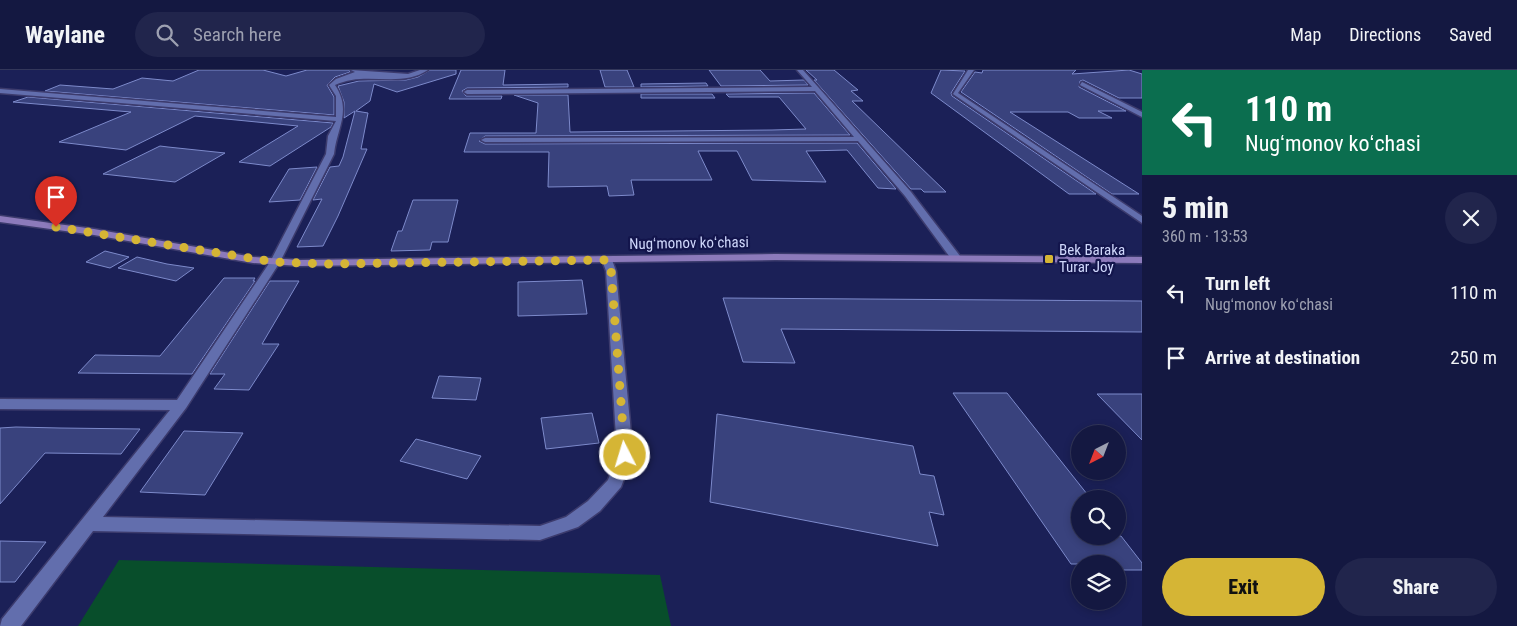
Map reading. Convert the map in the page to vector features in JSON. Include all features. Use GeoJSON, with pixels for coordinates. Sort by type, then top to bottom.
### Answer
{"type":"FeatureCollection","features":[{"type":"Feature","properties":{"kind":"main road","name":"Nugʻmonov koʻchasi"},"geometry":{"type":"LineString","coordinates":[[0,219],[94,232],[228,256],[275,262],[327,264],[775,257],[1142,260]]}},
{"type":"Feature","properties":{"kind":"street"},"geometry":{"type":"LineString","coordinates":[[8,626],[181,406],[275,262],[330,154],[332,136],[340,119],[339,96],[332,85],[338,80],[358,71],[409,76],[425,70]]}},
{"type":"Feature","properties":{"kind":"street"},"geometry":{"type":"LineString","coordinates":[[800,70],[908,194],[956,258]]}},
{"type":"Feature","properties":{"kind":"street"},"geometry":{"type":"LineString","coordinates":[[971,70],[955,93],[1142,220]]}},
{"type":"Feature","properties":{"kind":"street"},"geometry":{"type":"LineString","coordinates":[[1082,84],[1142,115]]}},
{"type":"Feature","properties":{"kind":"street"},"geometry":{"type":"LineString","coordinates":[[467,92],[815,89]]}},
{"type":"Feature","properties":{"kind":"street"},"geometry":{"type":"LineString","coordinates":[[0,91],[340,119]]}},
{"type":"Feature","properties":{"kind":"street"},"geometry":{"type":"LineString","coordinates":[[0,97],[14,91]]}},
{"type":"Feature","properties":{"kind":"street"},"geometry":{"type":"LineString","coordinates":[[485,140],[860,139]]}},
{"type":"Feature","properties":{"kind":"street"},"geometry":{"type":"LineString","coordinates":[[89,524],[540,533],[572,522],[594,506],[616,483],[625,455],[611,270],[607,260]]}},
{"type":"Feature","properties":{"kind":"street"},"geometry":{"type":"LineString","coordinates":[[0,404],[181,406]]}},
{"type":"Feature","properties":{"kind":"green space"},"geometry":{"type":"Polygon","coordinates":[[[119,560],[660,575],[671,626],[78,626],[119,560]]]}},
{"type":"Feature","properties":{"kind":"building"},"geometry":{"type":"Polygon","coordinates":[[[199,70],[263,70],[286,76],[307,70],[349,70],[350,72],[335,77],[327,85],[334,97],[334,115],[45,91],[60,85],[113,89],[142,78],[173,81],[199,70]]]}},
{"type":"Feature","properties":{"kind":"building"},"geometry":{"type":"Polygon","coordinates":[[[430,70],[456,70],[456,74],[397,92],[374,84],[370,101],[356,111],[368,113],[361,149],[367,149],[338,216],[323,246],[297,247],[322,199],[313,200],[330,167],[339,166],[343,157],[355,111],[344,118],[344,102],[338,86],[359,81],[406,80],[418,77],[430,70]]]}},
{"type":"Feature","properties":{"kind":"building"},"geometry":{"type":"Polygon","coordinates":[[[461,70],[505,70],[503,85],[568,84],[568,87],[467,88],[462,91],[466,96],[502,96],[501,99],[449,99],[461,70]]]}},
{"type":"Feature","properties":{"kind":"building"},"geometry":{"type":"Polygon","coordinates":[[[600,70],[627,70],[634,87],[605,87],[600,70]]]}},
{"type":"Feature","properties":{"kind":"building"},"geometry":{"type":"Polygon","coordinates":[[[709,70],[760,70],[770,81],[804,80],[808,85],[721,86],[709,70]]]}},
{"type":"Feature","properties":{"kind":"building"},"geometry":{"type":"Polygon","coordinates":[[[806,70],[834,70],[858,90],[851,91],[863,101],[852,101],[946,192],[924,192],[921,189],[911,189],[814,80],[817,80],[806,70]]]}},
{"type":"Feature","properties":{"kind":"building"},"geometry":{"type":"Polygon","coordinates":[[[941,70],[965,71],[951,93],[952,96],[1096,194],[1069,194],[931,93],[941,70]]]}},
{"type":"Feature","properties":{"kind":"building"},"geometry":{"type":"Polygon","coordinates":[[[983,70],[1076,70],[1072,74],[1129,70],[1142,74],[1142,98],[1119,98],[1083,80],[1080,81],[1079,87],[1126,111],[1098,111],[1112,118],[1079,118],[1068,112],[1010,112],[1139,194],[1112,194],[961,92],[975,72],[982,73],[983,70]]]}},
{"type":"Feature","properties":{"kind":"building"},"geometry":{"type":"Polygon","coordinates":[[[706,83],[708,86],[641,87],[641,84],[706,83]]]}},
{"type":"Feature","properties":{"kind":"building"},"geometry":{"type":"Polygon","coordinates":[[[814,93],[850,135],[485,136],[479,141],[485,144],[857,143],[896,189],[878,188],[847,150],[806,151],[826,182],[752,180],[737,151],[698,151],[712,180],[631,180],[634,195],[609,196],[607,186],[548,187],[549,152],[464,152],[470,133],[536,133],[538,103],[514,95],[568,95],[570,132],[806,129],[779,97],[729,97],[726,94],[814,93]]]}},
{"type":"Feature","properties":{"kind":"building"},"geometry":{"type":"Polygon","coordinates":[[[641,94],[712,94],[715,98],[641,98],[641,94]]]}},
{"type":"Feature","properties":{"kind":"building"},"geometry":{"type":"Polygon","coordinates":[[[28,97],[333,123],[331,127],[270,166],[239,162],[298,126],[195,116],[126,150],[59,142],[131,112],[13,102],[28,97]]]}},
{"type":"Feature","properties":{"kind":"building"},"geometry":{"type":"Polygon","coordinates":[[[160,146],[225,153],[175,182],[103,174],[160,146]]]}},
{"type":"Feature","properties":{"kind":"building"},"geometry":{"type":"Polygon","coordinates":[[[317,167],[300,200],[269,202],[289,169],[317,167]]]}},
{"type":"Feature","properties":{"kind":"building"},"geometry":{"type":"Polygon","coordinates":[[[413,200],[458,200],[448,242],[432,242],[430,250],[391,251],[398,231],[402,231],[413,200]]]}},
{"type":"Feature","properties":{"kind":"building"},"geometry":{"type":"Polygon","coordinates":[[[105,251],[129,257],[110,268],[86,262],[105,251]]]}},
{"type":"Feature","properties":{"kind":"building"},"geometry":{"type":"Polygon","coordinates":[[[137,257],[194,268],[176,281],[118,268],[137,257]]]}},
{"type":"Feature","properties":{"kind":"building"},"geometry":{"type":"Polygon","coordinates":[[[224,278],[255,278],[253,281],[255,281],[192,374],[78,373],[95,355],[160,356],[224,278]]]}},
{"type":"Feature","properties":{"kind":"building"},"geometry":{"type":"Polygon","coordinates":[[[582,280],[587,314],[518,316],[518,282],[582,280]]]}},
{"type":"Feature","properties":{"kind":"building"},"geometry":{"type":"Polygon","coordinates":[[[270,281],[299,281],[262,344],[279,344],[249,390],[214,389],[225,374],[210,374],[270,281]]]}},
{"type":"Feature","properties":{"kind":"building"},"geometry":{"type":"Polygon","coordinates":[[[723,298],[1142,301],[1142,332],[781,329],[795,363],[743,362],[723,298]]]}},
{"type":"Feature","properties":{"kind":"building"},"geometry":{"type":"Polygon","coordinates":[[[439,376],[481,378],[476,400],[432,398],[439,376]]]}},
{"type":"Feature","properties":{"kind":"building"},"geometry":{"type":"Polygon","coordinates":[[[953,393],[1007,393],[1071,474],[1071,480],[1076,480],[1084,490],[1071,490],[1071,545],[1126,545],[1126,542],[1142,563],[1142,570],[1126,570],[1126,555],[1071,555],[1071,564],[953,393]]]}},
{"type":"Feature","properties":{"kind":"building"},"geometry":{"type":"Polygon","coordinates":[[[1097,394],[1142,394],[1142,440],[1097,394]]]}},
{"type":"Feature","properties":{"kind":"building"},"geometry":{"type":"Polygon","coordinates":[[[592,413],[599,443],[546,449],[541,418],[592,413]]]}},
{"type":"Feature","properties":{"kind":"building"},"geometry":{"type":"Polygon","coordinates":[[[717,414],[913,446],[920,474],[934,476],[944,515],[929,512],[938,546],[710,502],[717,414]]]}},
{"type":"Feature","properties":{"kind":"building"},"geometry":{"type":"Polygon","coordinates":[[[0,428],[140,429],[121,454],[45,453],[0,504],[0,428]]]}},
{"type":"Feature","properties":{"kind":"building"},"geometry":{"type":"Polygon","coordinates":[[[184,431],[243,433],[205,495],[140,492],[184,431]]]}},
{"type":"Feature","properties":{"kind":"building"},"geometry":{"type":"Polygon","coordinates":[[[416,439],[481,456],[467,479],[400,461],[416,439]]]}},
{"type":"Feature","properties":{"kind":"building"},"geometry":{"type":"Polygon","coordinates":[[[0,541],[46,542],[15,582],[0,582],[0,541]]]}},
{"type":"Feature","properties":{"kind":"place","name":"Bek Baraka Turar Joy"},"geometry":{"type":"Point","coordinates":[1049,259]}},
{"type":"Feature","properties":{"kind":"route"},"geometry":{"type":"LineString","coordinates":[[56,227],[253,260],[300,264],[607,260],[611,270],[625,455]]}}]}
